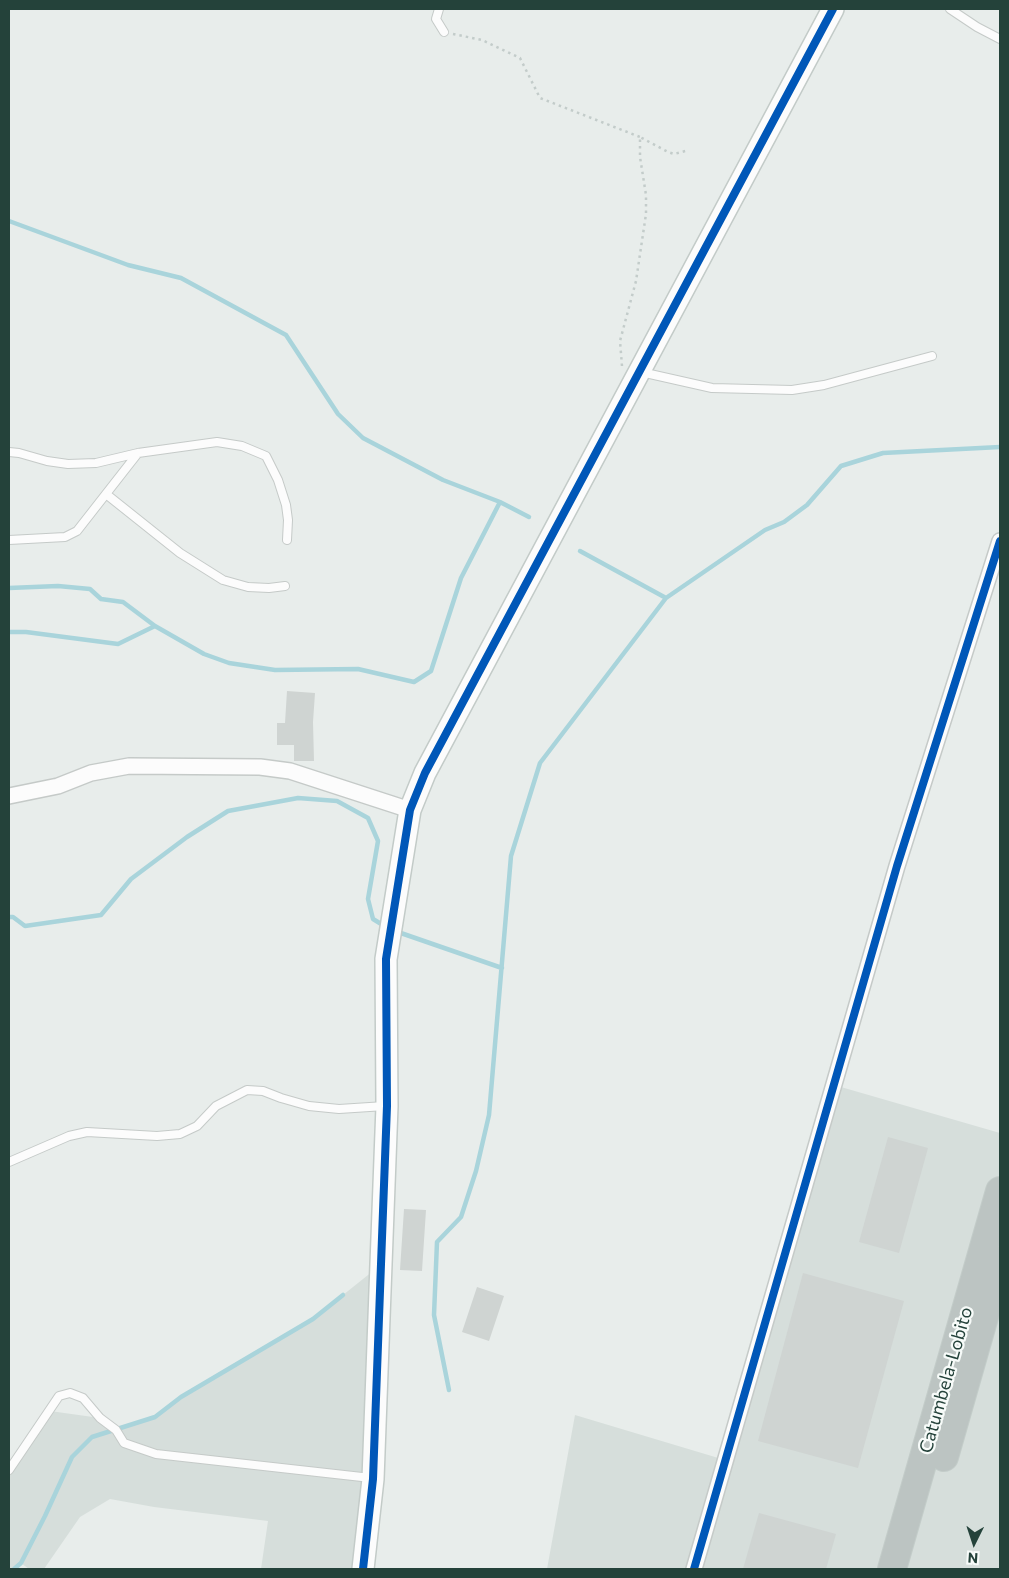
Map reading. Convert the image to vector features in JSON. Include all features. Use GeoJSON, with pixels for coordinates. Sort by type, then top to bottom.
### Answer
{"type":"FeatureCollection","features":[{"type":"Feature","properties":{"kind":"highway","name":"Catumbela-Lobito"},"geometry":{"type":"LineString","coordinates":[[892,1569],[1000,1190]]}},
{"type":"Feature","properties":{"kind":"highway","name":"Catumbela-Lobito"},"geometry":{"type":"LineString","coordinates":[[912,1569],[996,1289],[1000,1261]]}},
{"type":"Feature","properties":{"kind":"street"},"geometry":{"type":"LineString","coordinates":[[363,1569],[373,1479],[387,1106],[386,959],[410,810],[425,773],[833,9]]}},
{"type":"Feature","properties":{"kind":"street"},"geometry":{"type":"LineString","coordinates":[[694,1569],[897,866],[1000,541]]}},
{"type":"Feature","properties":{"kind":"street"},"geometry":{"type":"LineString","coordinates":[[9,796],[58,786],[91,773],[129,766],[260,767],[290,771],[410,810]]}},
{"type":"Feature","properties":{"kind":"lane"},"geometry":{"type":"LineString","coordinates":[[440,9],[436,19],[444,32]]}},
{"type":"Feature","properties":{"kind":"lane"},"geometry":{"type":"LineString","coordinates":[[950,9],[1000,40]]}},
{"type":"Feature","properties":{"kind":"lane"},"geometry":{"type":"LineString","coordinates":[[639,371],[712,388],[792,390],[824,385],[932,356]]}},
{"type":"Feature","properties":{"kind":"lane"},"geometry":{"type":"LineString","coordinates":[[9,452],[68,464],[96,463],[138,453],[217,442],[242,446],[266,456],[278,480],[286,505],[288,520],[287,540]]}},
{"type":"Feature","properties":{"kind":"lane"},"geometry":{"type":"LineString","coordinates":[[9,540],[65,537],[78,531],[138,453]]}},
{"type":"Feature","properties":{"kind":"lane"},"geometry":{"type":"LineString","coordinates":[[106,494],[180,553],[223,580],[248,587],[269,588],[285,586]]}},
{"type":"Feature","properties":{"kind":"lane"},"geometry":{"type":"LineString","coordinates":[[9,1162],[69,1136],[88,1132],[157,1136],[180,1134],[197,1126],[216,1106],[247,1090],[263,1091],[309,1106],[339,1109],[387,1106]]}},
{"type":"Feature","properties":{"kind":"lane"},"geometry":{"type":"LineString","coordinates":[[9,1470],[59,1396],[70,1393],[83,1398],[100,1418],[116,1430],[124,1443],[156,1454],[373,1479]]}},
{"type":"Feature","properties":{"kind":"path"},"geometry":{"type":"LineString","coordinates":[[444,32],[482,40],[520,58],[540,98],[640,137],[668,152],[674,154],[689,150]]}},
{"type":"Feature","properties":{"kind":"path"},"geometry":{"type":"LineString","coordinates":[[624,400],[620,341],[636,281],[646,214],[646,195],[640,157],[640,137]]}},
{"type":"Feature","properties":{"kind":"shaded area"},"geometry":{"type":"Polygon","coordinates":[[[834,1085],[1000,1133],[1000,1569],[547,1569],[575,1415],[725,1460],[834,1085]]]}},
{"type":"Feature","properties":{"kind":"shaded area"},"geometry":{"type":"Polygon","coordinates":[[[373,1271],[362,1569],[261,1569],[268,1521],[154,1507],[110,1499],[80,1517],[44,1569],[29,1569],[21,1563],[14,1569],[9,1569],[9,1470],[50,1411],[100,1418],[116,1430],[155,1417],[181,1397],[313,1319],[373,1271]]]}},
{"type":"Feature","properties":{"kind":"building"},"geometry":{"type":"Polygon","coordinates":[[[287,691],[315,693],[313,722],[314,761],[294,761],[294,745],[277,745],[277,723],[285,723],[287,691]]]}},
{"type":"Feature","properties":{"kind":"building"},"geometry":{"type":"Polygon","coordinates":[[[888,1137],[928,1148],[899,1253],[859,1242],[888,1137]]]}},
{"type":"Feature","properties":{"kind":"building"},"geometry":{"type":"Polygon","coordinates":[[[404,1209],[426,1210],[422,1271],[400,1270],[404,1209]]]}},
{"type":"Feature","properties":{"kind":"building"},"geometry":{"type":"Polygon","coordinates":[[[803,1273],[904,1301],[858,1468],[758,1441],[803,1273]]]}},
{"type":"Feature","properties":{"kind":"building"},"geometry":{"type":"Polygon","coordinates":[[[477,1287],[504,1296],[489,1341],[462,1332],[477,1287]]]}},
{"type":"Feature","properties":{"kind":"building"},"geometry":{"type":"Polygon","coordinates":[[[759,1513],[836,1534],[826,1569],[743,1569],[759,1513]]]}},
{"type":"Feature","properties":{"kind":"waterway"},"geometry":{"type":"LineString","coordinates":[[9,221],[128,265],[181,278],[286,335],[338,414],[363,438],[443,480],[500,502],[529,517]]}},
{"type":"Feature","properties":{"kind":"waterway"},"geometry":{"type":"LineString","coordinates":[[449,1390],[434,1315],[437,1242],[461,1217],[476,1171],[489,1115],[511,856],[540,763],[666,598],[765,530],[784,522],[807,505],[841,466],[883,453],[1000,447]]}},
{"type":"Feature","properties":{"kind":"waterway"},"geometry":{"type":"LineString","coordinates":[[9,588],[58,586],[90,589],[101,599],[123,602],[155,626],[204,654],[229,663],[275,670],[358,669],[414,682],[431,671],[461,578],[500,502]]}},
{"type":"Feature","properties":{"kind":"waterway"},"geometry":{"type":"LineString","coordinates":[[580,551],[666,598]]}},
{"type":"Feature","properties":{"kind":"waterway"},"geometry":{"type":"LineString","coordinates":[[9,632],[26,632],[118,644],[155,626]]}},
{"type":"Feature","properties":{"kind":"waterway"},"geometry":{"type":"LineString","coordinates":[[9,917],[13,917],[25,926],[101,915],[131,879],[187,837],[228,811],[298,798],[337,801],[368,818],[378,841],[368,899],[373,919],[386,927]]}},
{"type":"Feature","properties":{"kind":"waterway"},"geometry":{"type":"LineString","coordinates":[[395,931],[502,968]]}},
{"type":"Feature","properties":{"kind":"waterway"},"geometry":{"type":"LineString","coordinates":[[14,1569],[21,1563],[72,1457],[92,1437],[155,1417],[181,1397],[313,1319],[343,1295]]}},
{"type":"Feature","properties":{"kind":"cycle path"},"geometry":{"type":"LineString","coordinates":[[363,1569],[373,1479],[387,1106],[386,959],[410,810],[425,773],[833,9]]}},
{"type":"Feature","properties":{"kind":"cycle path"},"geometry":{"type":"LineString","coordinates":[[694,1569],[897,866],[1000,541]]}}]}
